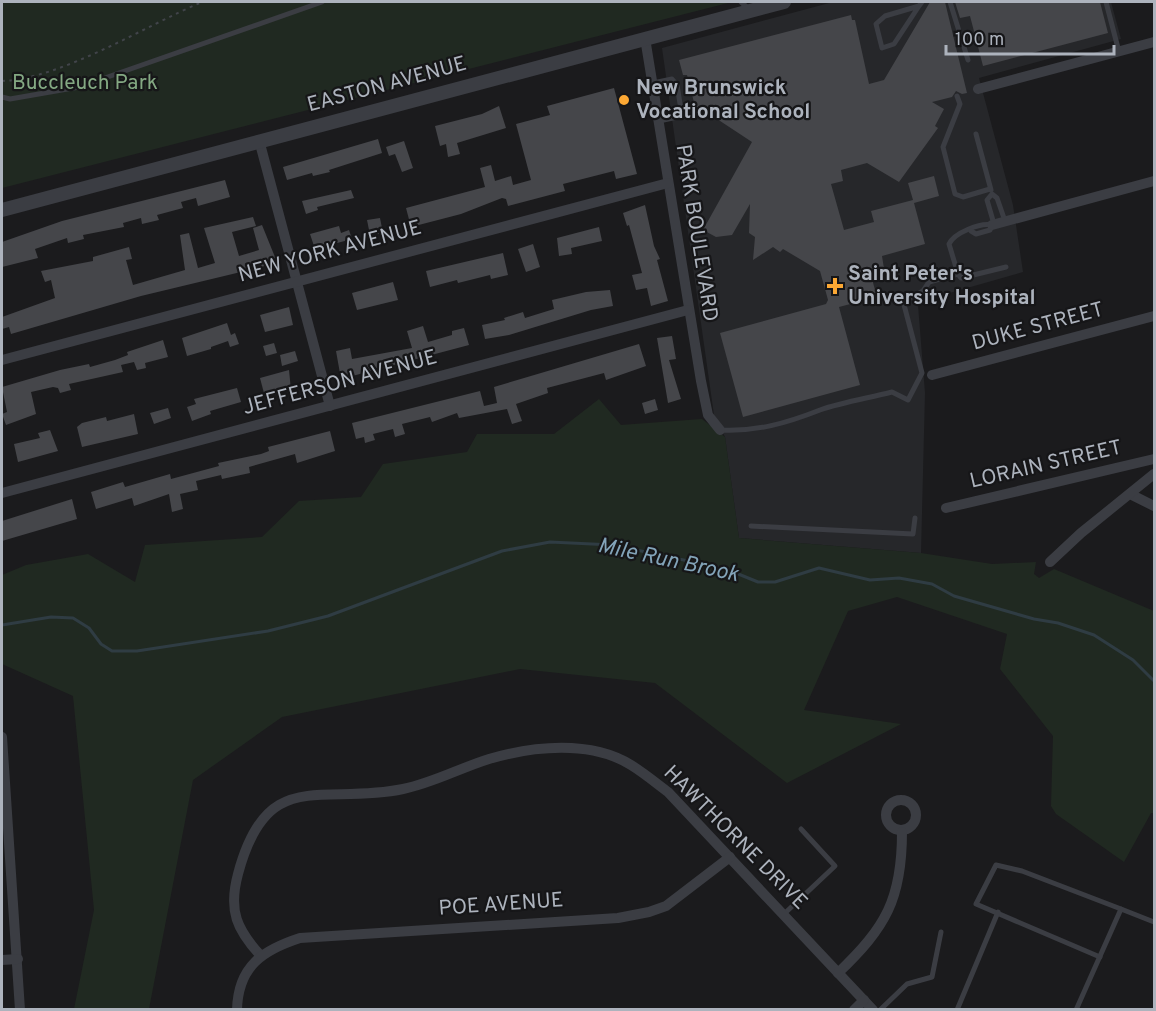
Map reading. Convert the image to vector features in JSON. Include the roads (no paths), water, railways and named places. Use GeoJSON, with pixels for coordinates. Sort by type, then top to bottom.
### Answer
{"type":"FeatureCollection","features":[{"type":"Feature","properties":{"kind":"street","name":"EASTON AVENUE"},"geometry":{"type":"LineString","coordinates":[[2,210],[645,38],[748,4],[784,2]]}},
{"type":"Feature","properties":{"kind":"street","name":"PARK BOULEVARD"},"geometry":{"type":"LineString","coordinates":[[645,38],[688,310],[708,415],[720,430]]}},
{"type":"Feature","properties":{"kind":"street"},"geometry":{"type":"LineString","coordinates":[[978,89],[1155,42]]}},
{"type":"Feature","properties":{"kind":"street"},"geometry":{"type":"LineString","coordinates":[[259,140],[330,406]]}},
{"type":"Feature","properties":{"kind":"street"},"geometry":{"type":"LineString","coordinates":[[997,224],[1155,181]]}},
{"type":"Feature","properties":{"kind":"street","name":"NEW YORK AVENUE"},"geometry":{"type":"LineString","coordinates":[[2,360],[668,183]]}},
{"type":"Feature","properties":{"kind":"street","name":"JEFFERSON AVENUE"},"geometry":{"type":"LineString","coordinates":[[2,493],[688,310]]}},
{"type":"Feature","properties":{"kind":"street","name":"DUKE STREET"},"geometry":{"type":"LineString","coordinates":[[927,374],[1155,316]]}},
{"type":"Feature","properties":{"kind":"street","name":"LORAIN STREET"},"geometry":{"type":"LineString","coordinates":[[946,508],[1155,459]]}},
{"type":"Feature","properties":{"kind":"street"},"geometry":{"type":"LineString","coordinates":[[1050,562],[1155,474]]}},
{"type":"Feature","properties":{"kind":"street"},"geometry":{"type":"LineString","coordinates":[[1130,494],[1155,506]]}},
{"type":"Feature","properties":{"kind":"street"},"geometry":{"type":"LineString","coordinates":[[2,736],[5,830],[18,959],[20,1010]]}},
{"type":"Feature","properties":{"kind":"street","name":"HAWTHORNE DRIVE"},"geometry":{"type":"LineString","coordinates":[[261,956],[238,928],[234,900],[235,884],[245,845],[255,827],[279,804],[296,796],[396,790],[424,784],[489,759],[535,748],[596,753],[630,764],[668,792],[873,1010]]}},
{"type":"Feature","properties":{"kind":"street"},"geometry":{"type":"LineString","coordinates":[[838,973],[867,945],[887,916],[899,882],[902,832]]}},
{"type":"Feature","properties":{"kind":"street","name":"POE AVENUE"},"geometry":{"type":"LineString","coordinates":[[261,956],[271,948],[300,938],[618,918],[649,912],[673,901],[730,857]]}},
{"type":"Feature","properties":{"kind":"street"},"geometry":{"type":"LineString","coordinates":[[237,1010],[243,978],[261,956]]}},
{"type":"Feature","properties":{"kind":"street"},"geometry":{"type":"LineString","coordinates":[[2,960],[18,959]]}},
{"type":"Feature","properties":{"kind":"street"},"geometry":{"type":"LineString","coordinates":[[854,1010],[864,1000]]}},
{"type":"Feature","properties":{"kind":"lane"},"geometry":{"type":"LineString","coordinates":[[2,97],[10,99],[79,87],[322,2]]}},
{"type":"Feature","properties":{"kind":"lane"},"geometry":{"type":"LineString","coordinates":[[950,2],[968,60]]}},
{"type":"Feature","properties":{"kind":"lane"},"geometry":{"type":"LineString","coordinates":[[1106,2],[1119,52]]}},
{"type":"Feature","properties":{"kind":"lane"},"geometry":{"type":"LineString","coordinates":[[923,4],[894,44],[882,48],[876,24],[885,16],[923,4]]}},
{"type":"Feature","properties":{"kind":"lane"},"geometry":{"type":"LineString","coordinates":[[653,83],[672,79],[677,85],[682,116],[659,121]]}},
{"type":"Feature","properties":{"kind":"lane"},"geometry":{"type":"LineString","coordinates":[[957,96],[960,104],[943,147],[955,194],[963,197],[991,192]]}},
{"type":"Feature","properties":{"kind":"lane"},"geometry":{"type":"LineString","coordinates":[[976,134],[991,192],[997,198],[997,224],[990,230],[976,234],[971,231],[957,235],[949,244],[958,274],[962,278],[1006,267]]}},
{"type":"Feature","properties":{"kind":"lane"},"geometry":{"type":"LineString","coordinates":[[991,192],[987,200],[997,224]]}},
{"type":"Feature","properties":{"kind":"lane"},"geometry":{"type":"LineString","coordinates":[[720,430],[764,429],[806,417],[821,410],[892,392],[908,400],[927,374],[903,301],[924,291],[929,282],[958,274]]}},
{"type":"Feature","properties":{"kind":"lane"},"geometry":{"type":"LineString","coordinates":[[751,526],[913,534],[915,518]]}},
{"type":"Feature","properties":{"kind":"lane"},"geometry":{"type":"LineString","coordinates":[[784,914],[835,866],[801,829]]}},
{"type":"Feature","properties":{"kind":"lane"},"geometry":{"type":"LineString","coordinates":[[1100,957],[976,904],[996,865],[1022,871],[1155,922]]}},
{"type":"Feature","properties":{"kind":"lane"},"geometry":{"type":"LineString","coordinates":[[1076,1010],[1121,909]]}},
{"type":"Feature","properties":{"kind":"lane"},"geometry":{"type":"LineString","coordinates":[[957,1010],[998,912]]}},
{"type":"Feature","properties":{"kind":"lane"},"geometry":{"type":"LineString","coordinates":[[880,1010],[907,984],[932,977],[941,932]]}},
{"type":"Feature","properties":{"kind":"waterway","name":"Mile Run Brook"},"geometry":{"type":"LineString","coordinates":[[2,625],[51,617],[73,618],[89,628],[101,644],[112,651],[137,651],[268,631],[328,616],[502,551],[550,542],[613,545],[726,569],[758,582],[775,582],[819,568],[870,580],[899,578],[932,584],[954,596],[1034,619],[1058,623],[1094,635],[1133,660],[1154,681]]}},
{"type":"Feature","properties":{"kind":"place","name":"New Brunswick Vocational School"},"geometry":{"type":"Point","coordinates":[624,100]}},
{"type":"Feature","properties":{"kind":"place","name":"Saint Peter's University Hospital"},"geometry":{"type":"Point","coordinates":[835,286]}},
{"type":"Feature","properties":{"kind":"park label","name":"Buccleuch Park"},"geometry":{"type":"Point","coordinates":[85,83]}}]}
